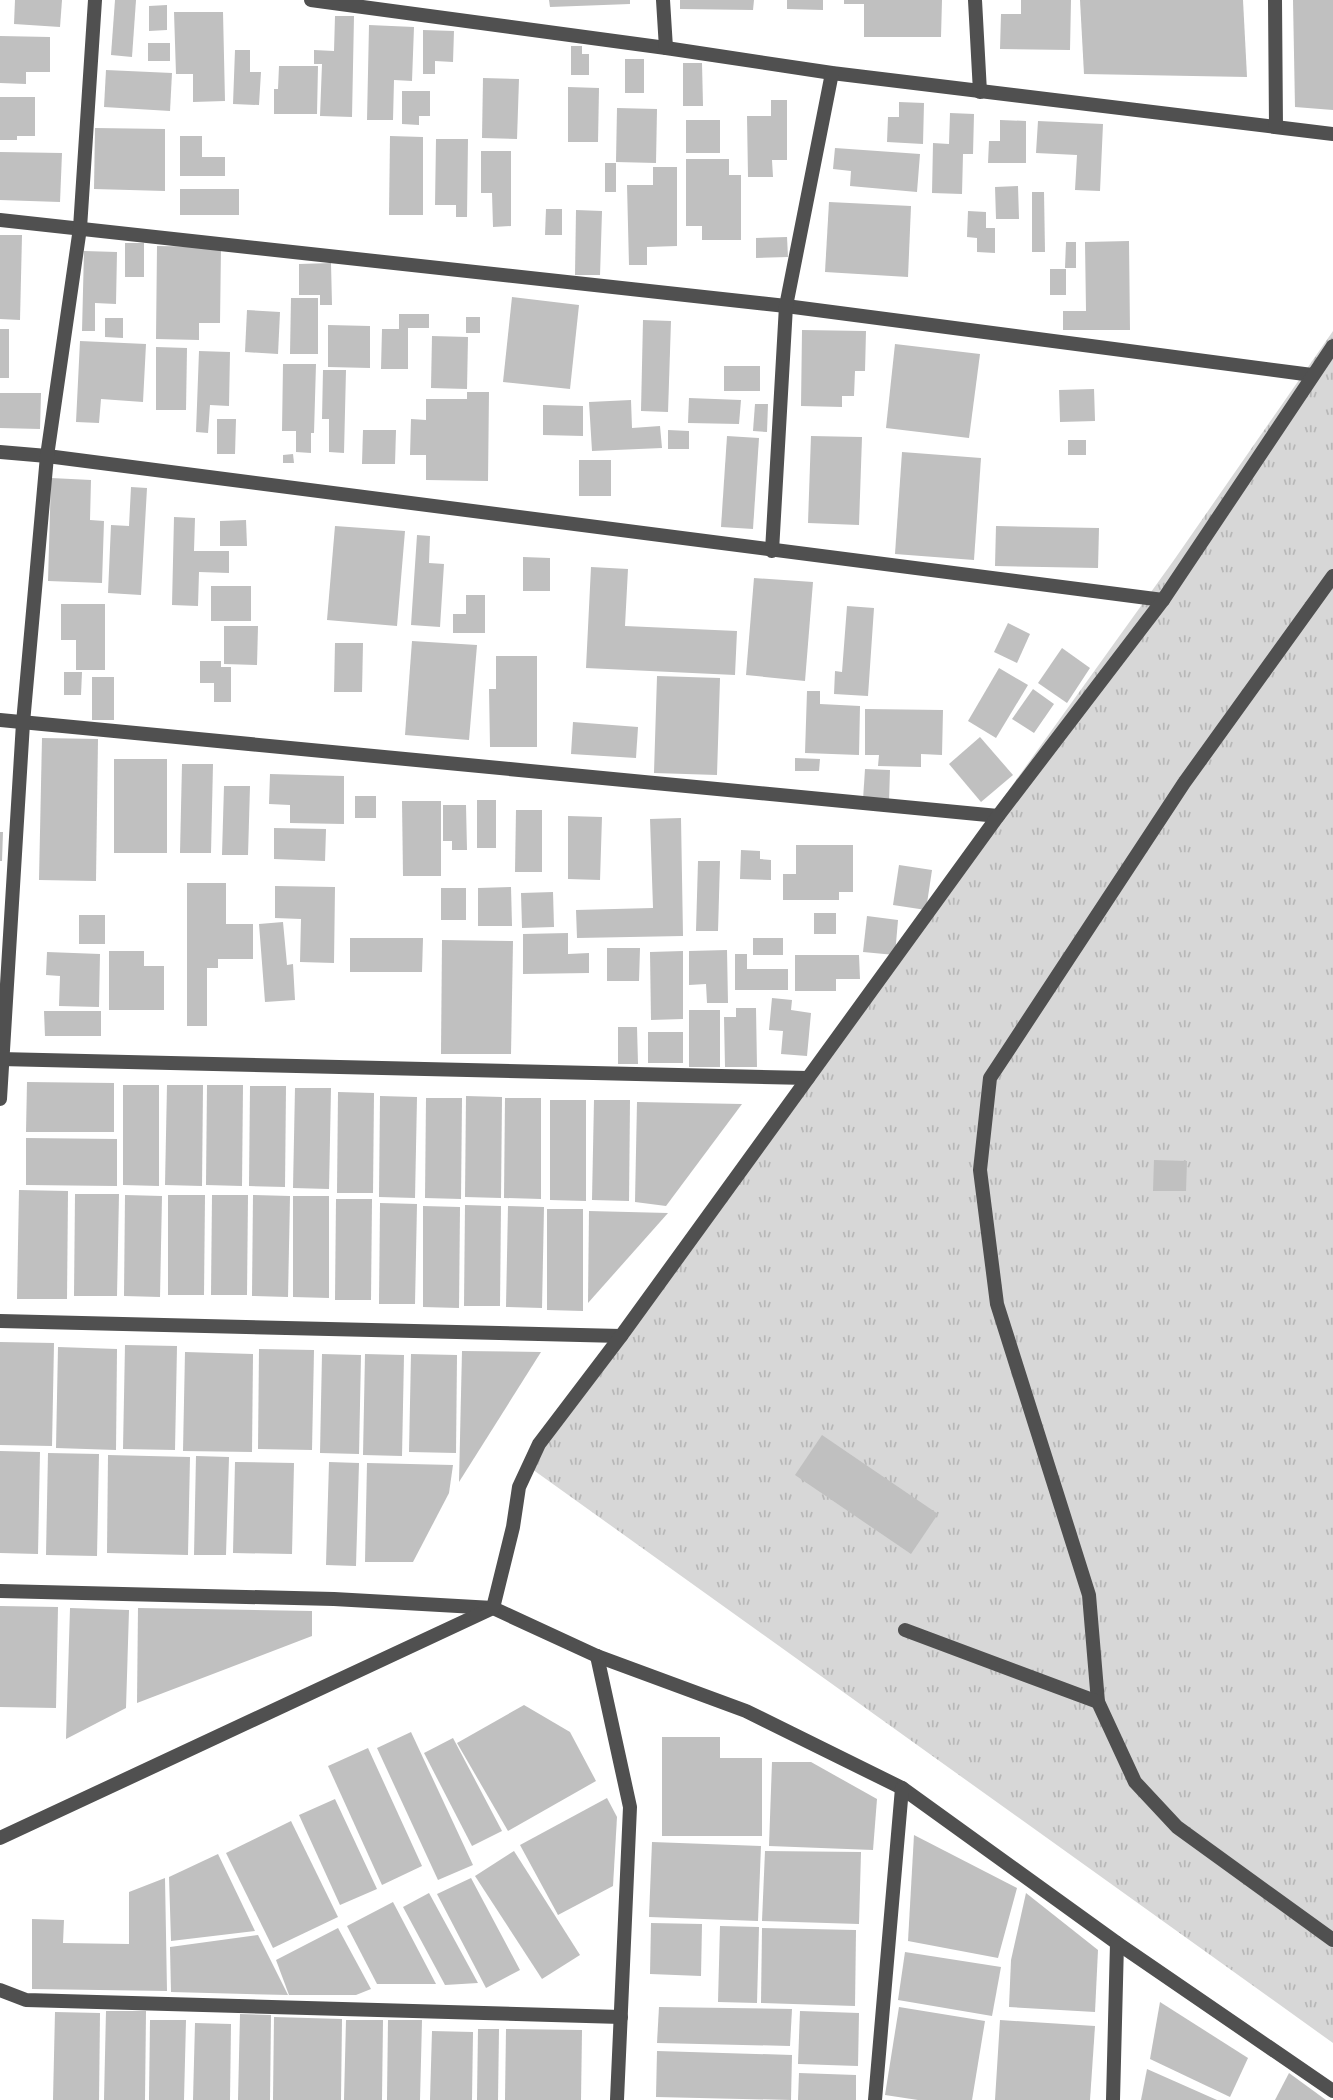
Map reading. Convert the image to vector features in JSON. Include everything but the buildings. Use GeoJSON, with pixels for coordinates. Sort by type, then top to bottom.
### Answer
{"type":"FeatureCollection","features":[{"type":"Feature","properties":{"kind":"street"},"geometry":{"type":"LineString","coordinates":[[0,1099],[0,1059],[23,723],[47,456],[80,228],[95,0]]}},
{"type":"Feature","properties":{"kind":"street"},"geometry":{"type":"LineString","coordinates":[[311,0],[832,73],[1333,134]]}},
{"type":"Feature","properties":{"kind":"street"},"geometry":{"type":"LineString","coordinates":[[663,0],[666,48]]}},
{"type":"Feature","properties":{"kind":"street"},"geometry":{"type":"LineString","coordinates":[[975,0],[980,92]]}},
{"type":"Feature","properties":{"kind":"street"},"geometry":{"type":"LineString","coordinates":[[1275,0],[1276,128]]}},
{"type":"Feature","properties":{"kind":"street"},"geometry":{"type":"LineString","coordinates":[[772,551],[786,306],[832,73]]}},
{"type":"Feature","properties":{"kind":"street"},"geometry":{"type":"LineString","coordinates":[[0,220],[786,306],[1312,375]]}},
{"type":"Feature","properties":{"kind":"street"},"geometry":{"type":"LineString","coordinates":[[493,1608],[513,1527],[519,1487],[539,1444],[621,1336],[999,816],[1163,600],[1333,346]]}},
{"type":"Feature","properties":{"kind":"street"},"geometry":{"type":"LineString","coordinates":[[0,452],[1163,600]]}},
{"type":"Feature","properties":{"kind":"street"},"geometry":{"type":"LineString","coordinates":[[1333,576],[1184,783],[990,1078],[980,1170],[997,1304],[1089,1595],[1098,1702],[1135,1782],[1177,1828],[1333,1940]]}},
{"type":"Feature","properties":{"kind":"street"},"geometry":{"type":"LineString","coordinates":[[0,720],[999,816]]}},
{"type":"Feature","properties":{"kind":"street"},"geometry":{"type":"LineString","coordinates":[[0,1059],[807,1078]]}},
{"type":"Feature","properties":{"kind":"street"},"geometry":{"type":"LineString","coordinates":[[0,1321],[621,1336]]}},
{"type":"Feature","properties":{"kind":"street"},"geometry":{"type":"LineString","coordinates":[[0,1591],[334,1599],[493,1608],[597,1656],[746,1710],[902,1788],[1117,1943],[1333,2091]]}},
{"type":"Feature","properties":{"kind":"street"},"geometry":{"type":"LineString","coordinates":[[0,1838],[493,1608]]}},
{"type":"Feature","properties":{"kind":"street"},"geometry":{"type":"LineString","coordinates":[[905,1630],[1098,1702]]}},
{"type":"Feature","properties":{"kind":"street"},"geometry":{"type":"LineString","coordinates":[[597,1656],[630,1807],[617,2100]]}},
{"type":"Feature","properties":{"kind":"street"},"geometry":{"type":"LineString","coordinates":[[875,2100],[902,1788]]}},
{"type":"Feature","properties":{"kind":"street"},"geometry":{"type":"LineString","coordinates":[[1113,2100],[1117,1943]]}},
{"type":"Feature","properties":{"kind":"street"},"geometry":{"type":"LineString","coordinates":[[0,1990],[26,2000],[621,2017]]}},
{"type":"Feature","properties":{"kind":"green space"},"geometry":{"type":"Polygon","coordinates":[[[1333,331],[1333,2043],[525,1464],[1174,560],[1333,331]]]}}]}
